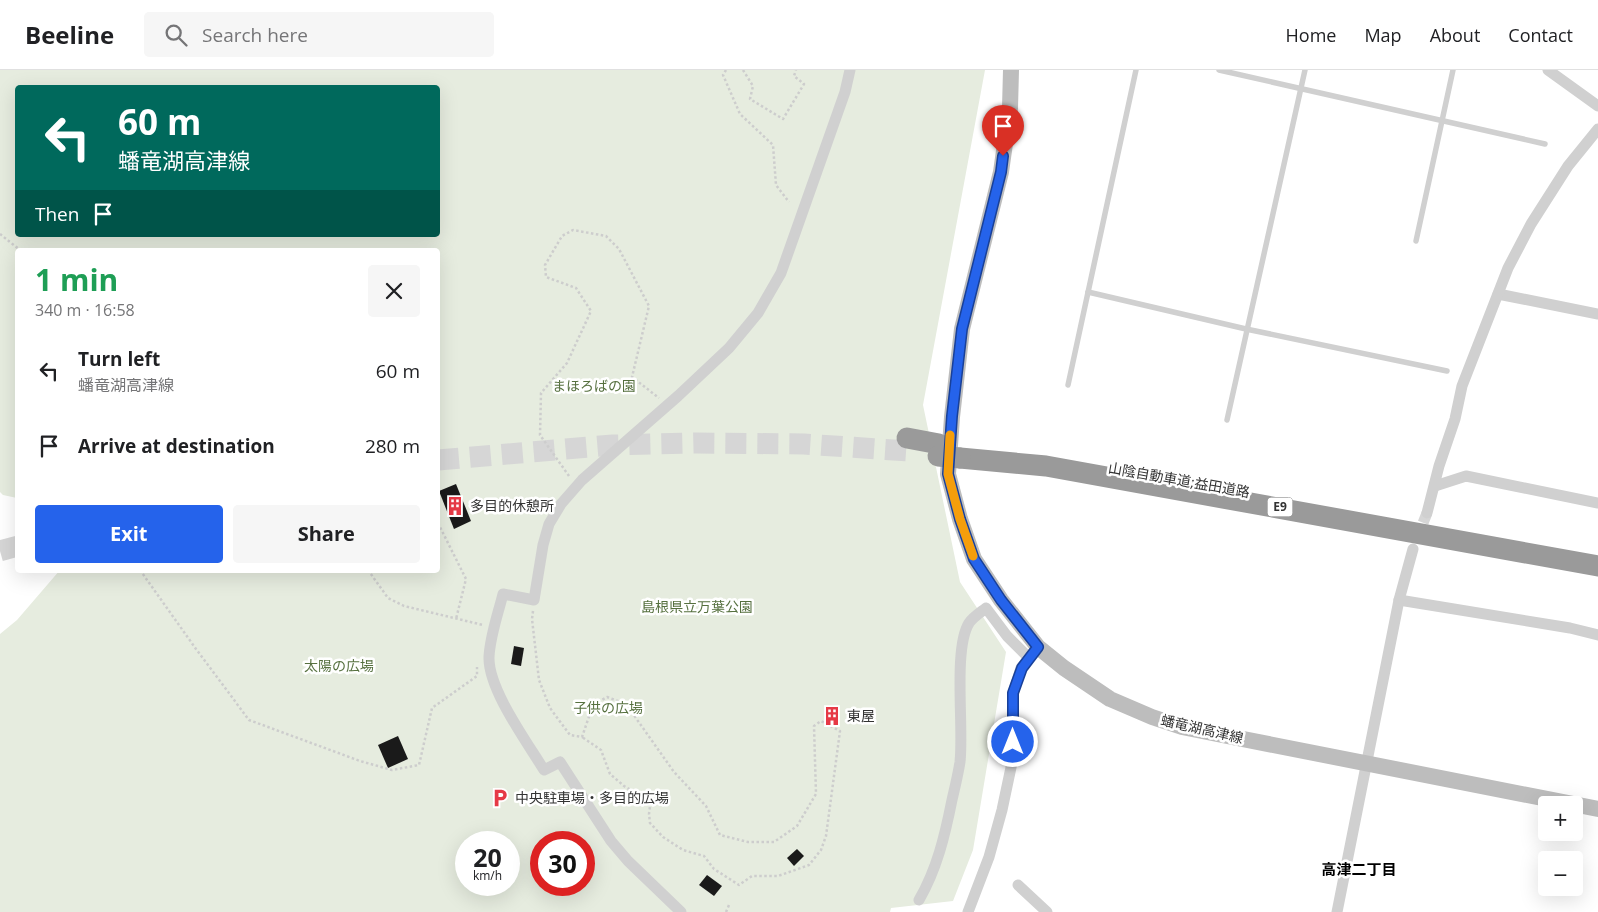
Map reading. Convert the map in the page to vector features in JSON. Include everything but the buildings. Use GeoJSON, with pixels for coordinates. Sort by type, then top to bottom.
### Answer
{"type":"FeatureCollection","features":[{"type":"Feature","properties":{"kind":"highway","name":"山陰自動車道;益田道路"},"geometry":{"type":"LineString","coordinates":[[908,445],[961,452],[1047,457],[1598,556]]}},
{"type":"Feature","properties":{"kind":"highway","name":"山陰自動車道;益田道路"},"geometry":{"type":"LineString","coordinates":[[961,452],[1065,469],[1598,566]]}},
{"type":"Feature","properties":{"kind":"main road","name":"蟠竜湖高津線"},"geometry":{"type":"LineString","coordinates":[[1011,70],[1010,108],[1001,172],[962,329],[952,416],[948,474],[960,519],[974,559],[1034,653],[1064,668],[1110,699],[1152,717],[1182,727],[1598,809]]}},
{"type":"Feature","properties":{"kind":"street"},"geometry":{"type":"LineString","coordinates":[[681,912],[628,861],[611,841],[560,762],[544,770],[497,692],[489,658],[495,627],[503,594],[534,600],[542,545],[549,524],[561,504],[582,480],[678,396],[729,348],[758,313],[781,273],[845,92],[850,70]]}},
{"type":"Feature","properties":{"kind":"street"},"geometry":{"type":"LineString","coordinates":[[1548,70],[1598,106]]}},
{"type":"Feature","properties":{"kind":"street"},"geometry":{"type":"LineString","coordinates":[[1427,513],[1439,466],[1455,419],[1462,386],[1508,268],[1531,224],[1568,166],[1598,129]]}},
{"type":"Feature","properties":{"kind":"street"},"geometry":{"type":"LineString","coordinates":[[1498,294],[1598,314]]}},
{"type":"Feature","properties":{"kind":"street"},"geometry":{"type":"LineString","coordinates":[[1435,486],[1466,476],[1598,503]]}},
{"type":"Feature","properties":{"kind":"street"},"geometry":{"type":"LineString","coordinates":[[1337,912],[1399,600],[1413,549]]}},
{"type":"Feature","properties":{"kind":"street"},"geometry":{"type":"LineString","coordinates":[[1399,600],[1570,628],[1598,635]]}},
{"type":"Feature","properties":{"kind":"street"},"geometry":{"type":"LineString","coordinates":[[919,900],[928,886],[940,852],[960,763],[962,739],[961,656],[964,635],[970,622],[986,608],[1007,636],[1034,653],[1022,668],[1013,693],[1013,758],[1002,810],[989,857],[968,912]]}},
{"type":"Feature","properties":{"kind":"street"},"geometry":{"type":"LineString","coordinates":[[1018,885],[1047,912]]}},
{"type":"Feature","properties":{"kind":"lane"},"geometry":{"type":"LineString","coordinates":[[1068,385],[1136,70]]}},
{"type":"Feature","properties":{"kind":"lane"},"geometry":{"type":"LineString","coordinates":[[1219,70],[1300,90],[1545,144]]}},
{"type":"Feature","properties":{"kind":"lane"},"geometry":{"type":"LineString","coordinates":[[1227,420],[1305,70]]}},
{"type":"Feature","properties":{"kind":"lane"},"geometry":{"type":"LineString","coordinates":[[1416,241],[1453,70]]}},
{"type":"Feature","properties":{"kind":"lane"},"geometry":{"type":"LineString","coordinates":[[1088,292],[1246,329],[1447,371]]}},
{"type":"Feature","properties":{"kind":"path"},"geometry":{"type":"LineString","coordinates":[[726,70],[723,75],[740,114],[773,145],[776,185],[789,202]]}},
{"type":"Feature","properties":{"kind":"path"},"geometry":{"type":"LineString","coordinates":[[743,70],[753,86],[750,99],[784,119],[804,84],[794,76],[796,70]]}},
{"type":"Feature","properties":{"kind":"path"},"geometry":{"type":"LineString","coordinates":[[570,477],[540,435],[541,393],[567,363],[590,311],[576,288],[546,277],[545,265],[562,236],[573,230],[606,236],[619,249],[649,306],[632,377],[661,399]]}},
{"type":"Feature","properties":{"kind":"path"},"geometry":{"type":"LineString","coordinates":[[0,234],[18,248]]}},
{"type":"Feature","properties":{"kind":"path"},"geometry":{"type":"LineString","coordinates":[[440,527],[466,579],[456,619]]}},
{"type":"Feature","properties":{"kind":"path"},"geometry":{"type":"LineString","coordinates":[[142,573],[249,720],[360,761],[392,770],[419,765],[432,708],[476,676],[478,659]]}},
{"type":"Feature","properties":{"kind":"path"},"geometry":{"type":"LineString","coordinates":[[370,573],[388,598],[404,606],[495,627]]}},
{"type":"Feature","properties":{"kind":"path"},"geometry":{"type":"LineString","coordinates":[[534,600],[532,619],[539,680],[550,708],[570,734],[582,737],[601,750],[610,774],[624,786],[639,795],[650,806],[648,814],[650,823],[663,836],[683,850],[704,856],[714,869],[739,885],[752,876],[778,876],[809,865],[821,850],[826,836],[840,731],[821,721],[814,726],[816,794],[797,826],[774,842],[748,842],[720,834],[706,806],[674,772],[626,704],[607,697],[593,705],[582,737]]}},
{"type":"Feature","properties":{"kind":"path"},"geometry":{"type":"LineString","coordinates":[[480,633],[481,624]]}},
{"type":"Feature","properties":{"kind":"path"},"geometry":{"type":"LineString","coordinates":[[726,912],[730,905]]}},
{"type":"Feature","properties":{"kind":"green space","name":"島根県立万葉公園"},"geometry":{"type":"Polygon","coordinates":[[[0,70],[985,70],[923,405],[960,582],[1006,652],[973,850],[953,901],[891,908],[890,912],[0,912],[0,634],[17,620],[57,573],[440,573],[440,248],[15,248],[15,498],[3,495],[0,492],[0,70]]]}},
{"type":"Feature","properties":{"kind":"tunnel"},"geometry":{"type":"LineString","coordinates":[[440,460],[613,445],[697,443],[804,444],[909,451]]}},
{"type":"Feature","properties":{"kind":"tunnel"},"geometry":{"type":"LineString","coordinates":[[1417,538],[1427,513]]}},
{"type":"Feature","properties":{"kind":"tunnel"},"geometry":{"type":"LineString","coordinates":[[0,551],[15,547]]}},
{"type":"Feature","properties":{"kind":"slow traffic"},"geometry":{"type":"LineString","coordinates":[[950,435],[948,474],[960,519],[973,556]]}},
{"type":"Feature","properties":{"kind":"place","name":"多目的休憩所"},"geometry":{"type":"Point","coordinates":[455,506]}},
{"type":"Feature","properties":{"kind":"place","name":"東屋"},"geometry":{"type":"Point","coordinates":[832,716]}},
{"type":"Feature","properties":{"kind":"place","name":"中央駐車場・多目的広場"},"geometry":{"type":"Point","coordinates":[500,798]}},
{"type":"Feature","properties":{"kind":"district","name":"高津二丁目"},"geometry":{"type":"Point","coordinates":[1359,870]}},
{"type":"Feature","properties":{"kind":"route"},"geometry":{"type":"LineString","coordinates":[[1003,156],[1001,172],[962,329],[952,416],[948,474],[960,519],[974,559],[1001,600],[1038,647],[1022,668],[1013,693],[1013,742]]}},
{"type":"Feature","properties":{"kind":"park label","name":"まほろばの園"},"geometry":{"type":"Point","coordinates":[594,386]}},
{"type":"Feature","properties":{"kind":"park label","name":"太陽の広場"},"geometry":{"type":"Point","coordinates":[339,666]}},
{"type":"Feature","properties":{"kind":"park label","name":"子供の広場"},"geometry":{"type":"Point","coordinates":[608,708]}}]}
